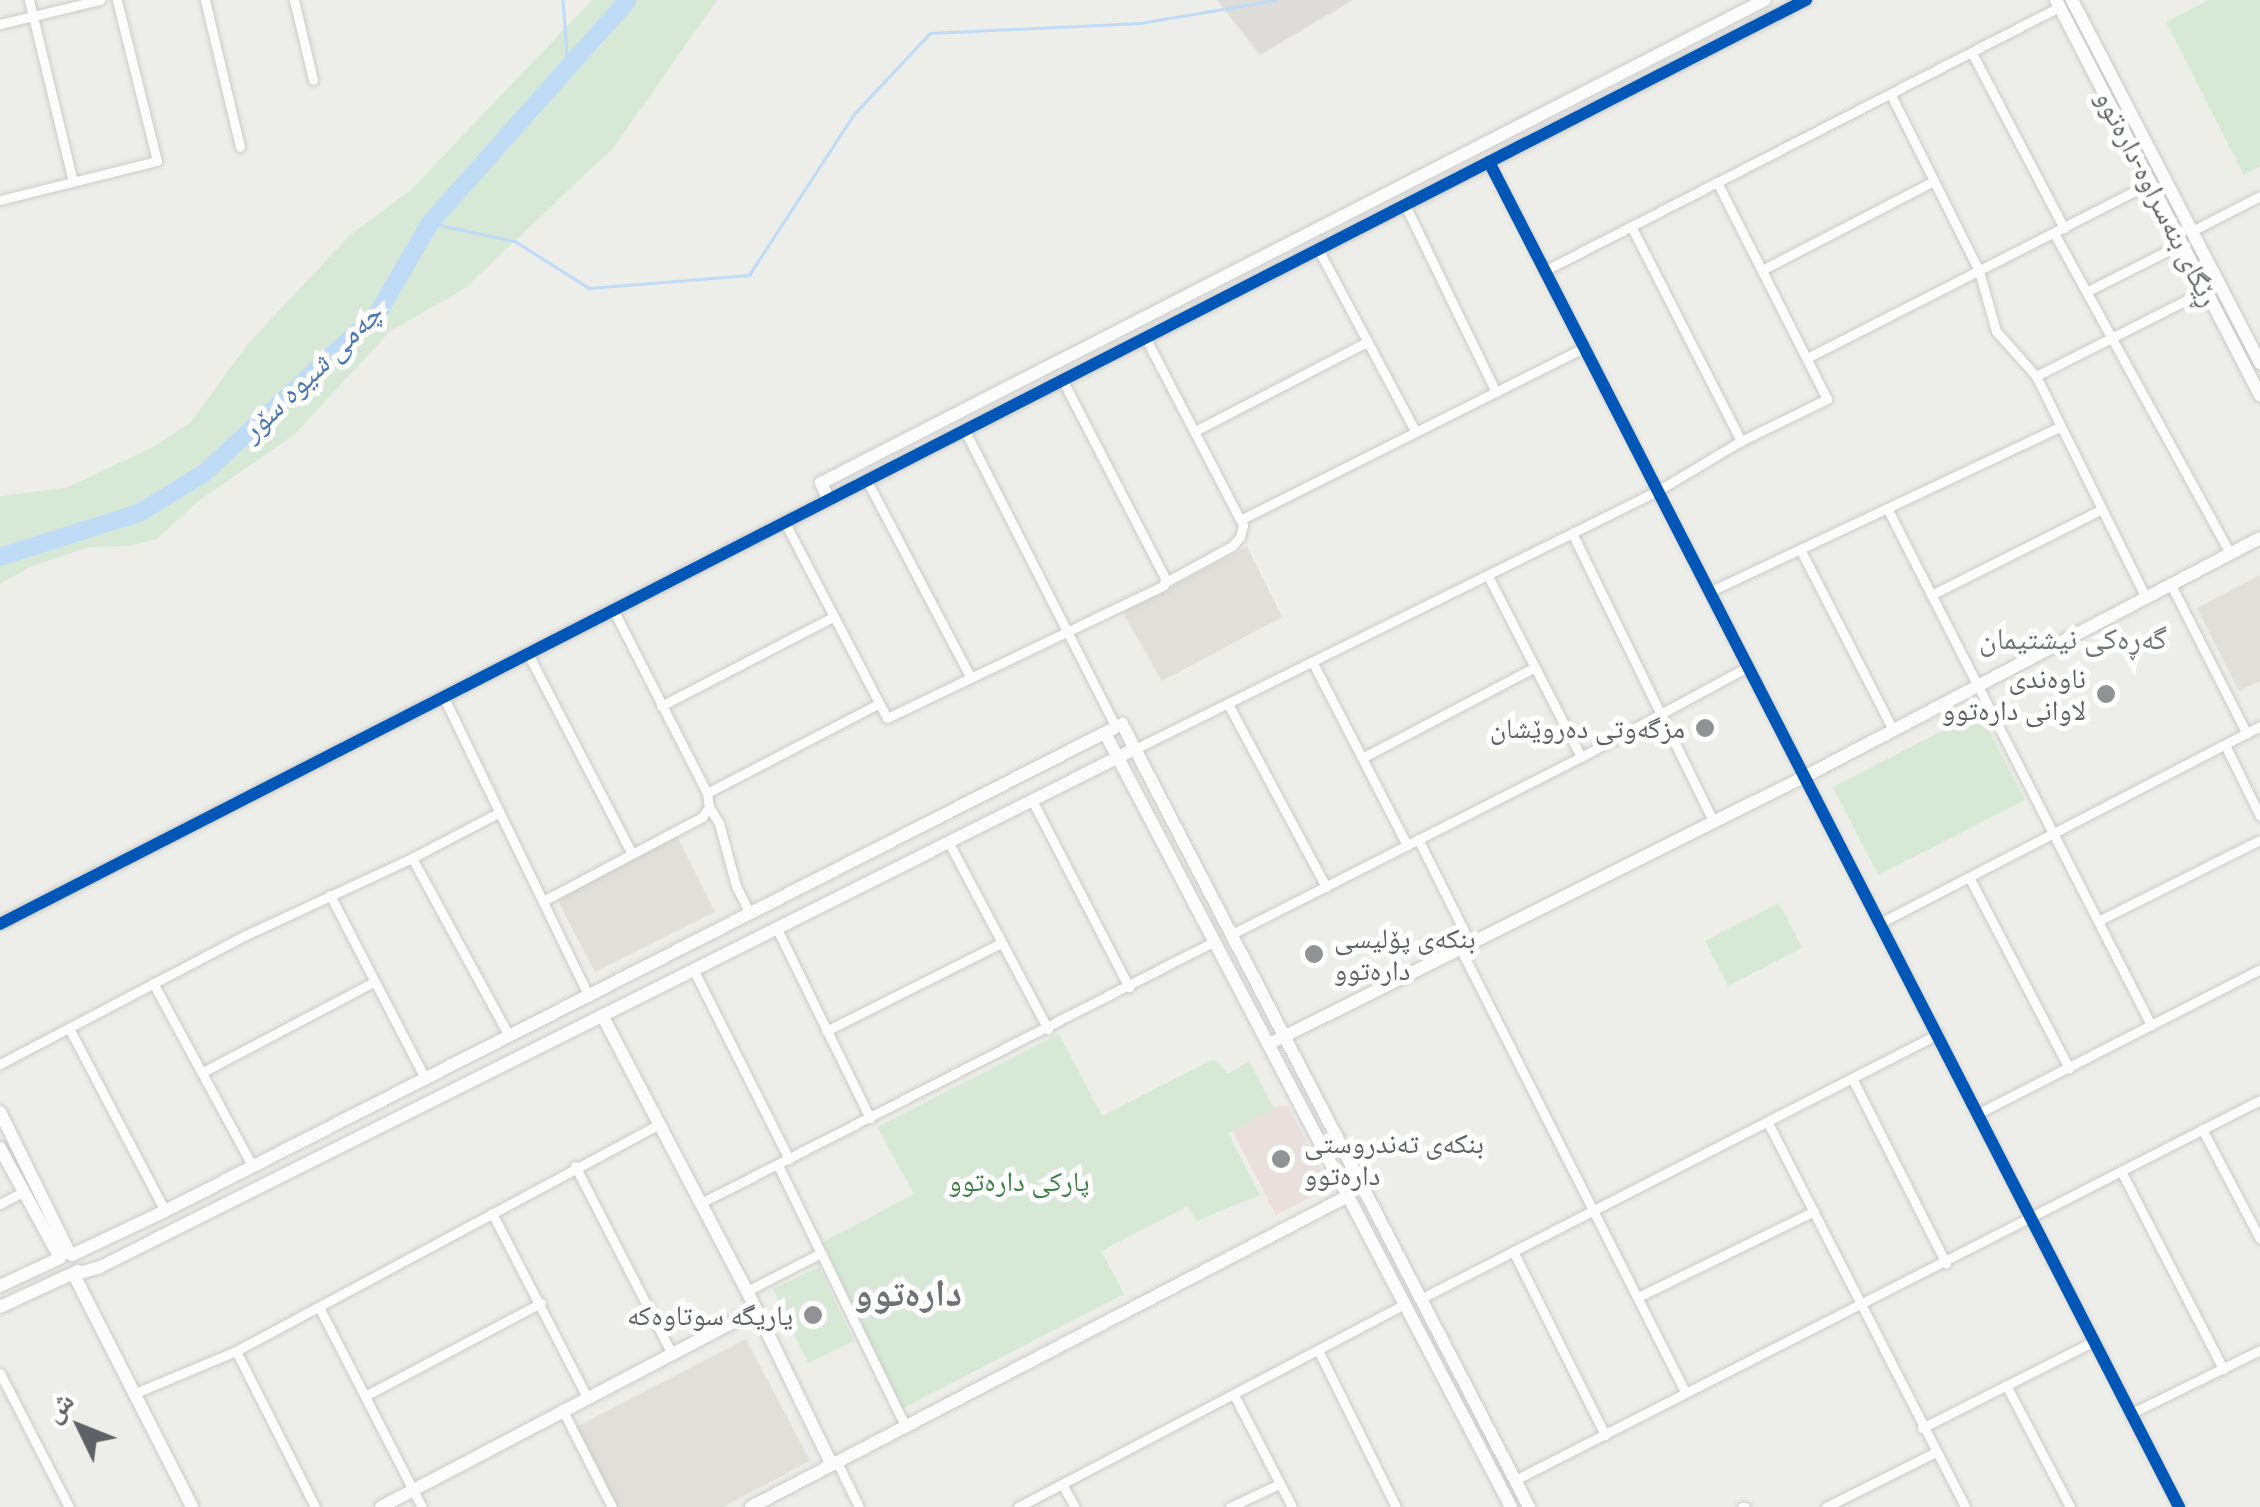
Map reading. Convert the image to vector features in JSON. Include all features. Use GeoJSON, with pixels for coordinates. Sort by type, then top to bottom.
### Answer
{"type":"FeatureCollection","features":[{"type":"Feature","properties":{"kind":"street"},"geometry":{"type":"LineString","coordinates":[[29,0],[72,182]]}},
{"type":"Feature","properties":{"kind":"street"},"geometry":{"type":"LineString","coordinates":[[0,24],[100,0]]}},
{"type":"Feature","properties":{"kind":"street"},"geometry":{"type":"LineString","coordinates":[[0,200],[157,161],[117,0]]}},
{"type":"Feature","properties":{"kind":"street"},"geometry":{"type":"LineString","coordinates":[[205,0],[240,148]]}},
{"type":"Feature","properties":{"kind":"street"},"geometry":{"type":"LineString","coordinates":[[294,0],[313,80]]}},
{"type":"Feature","properties":{"kind":"street"},"geometry":{"type":"LineString","coordinates":[[828,498],[821,484],[1764,0]]}},
{"type":"Feature","properties":{"kind":"street"},"geometry":{"type":"LineString","coordinates":[[0,924],[1806,0]]}},
{"type":"Feature","properties":{"kind":"street","name":"ڕێگای بنەسراوە-دارەتوو"},"geometry":{"type":"LineString","coordinates":[[2072,0],[2192,232],[2206,290],[2260,395]]}},
{"type":"Feature","properties":{"kind":"street"},"geometry":{"type":"LineString","coordinates":[[1544,271],[1891,96],[2057,3]]}},
{"type":"Feature","properties":{"kind":"street","name":"ڕێگای بنەسراوە-دارەتوو"},"geometry":{"type":"LineString","coordinates":[[2057,3],[2182,244],[2196,255],[2258,354]]}},
{"type":"Feature","properties":{"kind":"street"},"geometry":{"type":"LineString","coordinates":[[1972,53],[2088,290],[2230,553]]}},
{"type":"Feature","properties":{"kind":"street"},"geometry":{"type":"LineString","coordinates":[[1891,96],[1978,271],[1996,331],[2036,376],[2146,598]]}},
{"type":"Feature","properties":{"kind":"street"},"geometry":{"type":"LineString","coordinates":[[1488,162],[2180,1507]]}},
{"type":"Feature","properties":{"kind":"street"},"geometry":{"type":"LineString","coordinates":[[1762,270],[1934,181]]}},
{"type":"Feature","properties":{"kind":"street"},"geometry":{"type":"LineString","coordinates":[[0,1307],[100,1267],[776,927],[1488,576],[1827,399],[1717,182]]}},
{"type":"Feature","properties":{"kind":"street"},"geometry":{"type":"LineString","coordinates":[[1807,358],[2150,183]]}},
{"type":"Feature","properties":{"kind":"street"},"geometry":{"type":"LineString","coordinates":[[2192,232],[2260,196]]}},
{"type":"Feature","properties":{"kind":"street"},"geometry":{"type":"LineString","coordinates":[[1405,205],[1496,392]]}},
{"type":"Feature","properties":{"kind":"street"},"geometry":{"type":"LineString","coordinates":[[1358,206],[1367,224]]}},
{"type":"Feature","properties":{"kind":"street"},"geometry":{"type":"LineString","coordinates":[[1631,226],[1741,441]]}},
{"type":"Feature","properties":{"kind":"street"},"geometry":{"type":"LineString","coordinates":[[2088,290],[2182,244]]}},
{"type":"Feature","properties":{"kind":"street"},"geometry":{"type":"LineString","coordinates":[[1318,249],[1415,431]]}},
{"type":"Feature","properties":{"kind":"street"},"geometry":{"type":"LineString","coordinates":[[2036,376],[2206,290]]}},
{"type":"Feature","properties":{"kind":"street"},"geometry":{"type":"LineString","coordinates":[[784,521],[888,718],[1166,582],[1236,542],[1242,532],[1242,519],[1145,337]]}},
{"type":"Feature","properties":{"kind":"street"},"geometry":{"type":"LineString","coordinates":[[1195,431],[1367,342]]}},
{"type":"Feature","properties":{"kind":"street"},"geometry":{"type":"LineString","coordinates":[[1242,519],[1584,347]]}},
{"type":"Feature","properties":{"kind":"street"},"geometry":{"type":"LineString","coordinates":[[1062,379],[1166,582]]}},
{"type":"Feature","properties":{"kind":"street"},"geometry":{"type":"LineString","coordinates":[[1711,591],[2060,427]]}},
{"type":"Feature","properties":{"kind":"street"},"geometry":{"type":"LineString","coordinates":[[964,429],[1070,630],[1114,728],[1118,758],[1511,1507]]}},
{"type":"Feature","properties":{"kind":"street"},"geometry":{"type":"LineString","coordinates":[[866,478],[971,678]]}},
{"type":"Feature","properties":{"kind":"street"},"geometry":{"type":"LineString","coordinates":[[1887,508],[2150,1025]]}},
{"type":"Feature","properties":{"kind":"street"},"geometry":{"type":"LineString","coordinates":[[1932,596],[2102,509]]}},
{"type":"Feature","properties":{"kind":"street"},"geometry":{"type":"LineString","coordinates":[[1572,533],[1664,714],[1713,821]]}},
{"type":"Feature","properties":{"kind":"street"},"geometry":{"type":"LineString","coordinates":[[1269,1044],[1806,776],[2260,538]]}},
{"type":"Feature","properties":{"kind":"street"},"geometry":{"type":"LineString","coordinates":[[1800,549],[1893,730]]}},
{"type":"Feature","properties":{"kind":"street"},"geometry":{"type":"LineString","coordinates":[[1488,576],[1581,758]]}},
{"type":"Feature","properties":{"kind":"street"},"geometry":{"type":"LineString","coordinates":[[2171,585],[2247,734]]}},
{"type":"Feature","properties":{"kind":"street"},"geometry":{"type":"LineString","coordinates":[[613,610],[707,793],[709,807],[720,823],[736,886],[750,914]]}},
{"type":"Feature","properties":{"kind":"street"},"geometry":{"type":"LineString","coordinates":[[662,706],[833,618]]}},
{"type":"Feature","properties":{"kind":"street"},"geometry":{"type":"LineString","coordinates":[[528,654],[632,852]]}},
{"type":"Feature","properties":{"kind":"street"},"geometry":{"type":"LineString","coordinates":[[1313,663],[1407,845]]}},
{"type":"Feature","properties":{"kind":"street"},"geometry":{"type":"LineString","coordinates":[[1232,934],[1581,758],[1749,666]]}},
{"type":"Feature","properties":{"kind":"street"},"geometry":{"type":"LineString","coordinates":[[1362,758],[1535,667]]}},
{"type":"Feature","properties":{"kind":"street"},"geometry":{"type":"LineString","coordinates":[[444,698],[589,997]]}},
{"type":"Feature","properties":{"kind":"street"},"geometry":{"type":"LineString","coordinates":[[707,793],[878,704]]}},
{"type":"Feature","properties":{"kind":"street"},"geometry":{"type":"LineString","coordinates":[[1228,704],[1326,888]]}},
{"type":"Feature","properties":{"kind":"street"},"geometry":{"type":"LineString","coordinates":[[1882,922],[2260,726]]}},
{"type":"Feature","properties":{"kind":"street"},"geometry":{"type":"LineString","coordinates":[[1114,728],[1135,749],[1529,1507]]}},
{"type":"Feature","properties":{"kind":"street"},"geometry":{"type":"LineString","coordinates":[[0,1286],[166,1212],[1114,728]]}},
{"type":"Feature","properties":{"kind":"street"},"geometry":{"type":"LineString","coordinates":[[2225,746],[2260,816]]}},
{"type":"Feature","properties":{"kind":"street"},"geometry":{"type":"LineString","coordinates":[[1032,800],[1129,988]]}},
{"type":"Feature","properties":{"kind":"street"},"geometry":{"type":"LineString","coordinates":[[542,901],[702,817],[709,807]]}},
{"type":"Feature","properties":{"kind":"street"},"geometry":{"type":"LineString","coordinates":[[0,1064],[153,983],[412,858],[498,812]]}},
{"type":"Feature","properties":{"kind":"street"},"geometry":{"type":"LineString","coordinates":[[1418,840],[1466,947],[1684,1391]]}},
{"type":"Feature","properties":{"kind":"street"},"geometry":{"type":"LineString","coordinates":[[2098,921],[2260,840]]}},
{"type":"Feature","properties":{"kind":"street"},"geometry":{"type":"LineString","coordinates":[[949,843],[1048,1030]]}},
{"type":"Feature","properties":{"kind":"street"},"geometry":{"type":"LineString","coordinates":[[412,858],[509,1036]]}},
{"type":"Feature","properties":{"kind":"street"},"geometry":{"type":"LineString","coordinates":[[1970,877],[2069,1068]]}},
{"type":"Feature","properties":{"kind":"street"},"geometry":{"type":"LineString","coordinates":[[330,895],[425,1078]]}},
{"type":"Feature","properties":{"kind":"street"},"geometry":{"type":"LineString","coordinates":[[765,906],[870,1118]]}},
{"type":"Feature","properties":{"kind":"street"},"geometry":{"type":"LineString","coordinates":[[701,1203],[1048,1030],[1216,940]]}},
{"type":"Feature","properties":{"kind":"street"},"geometry":{"type":"LineString","coordinates":[[826,1031],[1001,943]]}},
{"type":"Feature","properties":{"kind":"street"},"geometry":{"type":"LineString","coordinates":[[693,969],[789,1160]]}},
{"type":"Feature","properties":{"kind":"street"},"geometry":{"type":"LineString","coordinates":[[1979,1114],[2260,970]]}},
{"type":"Feature","properties":{"kind":"street"},"geometry":{"type":"LineString","coordinates":[[1238,982],[1252,975]]}},
{"type":"Feature","properties":{"kind":"street"},"geometry":{"type":"LineString","coordinates":[[203,1072],[374,982]]}},
{"type":"Feature","properties":{"kind":"street"},"geometry":{"type":"LineString","coordinates":[[153,983],[252,1166]]}},
{"type":"Feature","properties":{"kind":"street"},"geometry":{"type":"LineString","coordinates":[[602,1015],[860,1507]]}},
{"type":"Feature","properties":{"kind":"street"},"geometry":{"type":"LineString","coordinates":[[70,1030],[166,1212]]}},
{"type":"Feature","properties":{"kind":"street"},"geometry":{"type":"LineString","coordinates":[[1422,1298],[1938,1034]]}},
{"type":"Feature","properties":{"kind":"street"},"geometry":{"type":"LineString","coordinates":[[1852,1078],[1946,1262]]}},
{"type":"Feature","properties":{"kind":"street"},"geometry":{"type":"LineString","coordinates":[[1515,1480],[2260,1100]]}},
{"type":"Feature","properties":{"kind":"street"},"geometry":{"type":"LineString","coordinates":[[0,1112],[67,1256]]}},
{"type":"Feature","properties":{"kind":"street"},"geometry":{"type":"LineString","coordinates":[[1768,1123],[1965,1507]]}},
{"type":"Feature","properties":{"kind":"street"},"geometry":{"type":"LineString","coordinates":[[132,1394],[236,1351],[575,1166],[660,1124]]}},
{"type":"Feature","properties":{"kind":"street"},"geometry":{"type":"LineString","coordinates":[[2202,1129],[2260,1239]]}},
{"type":"Feature","properties":{"kind":"street"},"geometry":{"type":"LineString","coordinates":[[0,1148],[22,1192],[67,1256]]}},
{"type":"Feature","properties":{"kind":"street"},"geometry":{"type":"LineString","coordinates":[[778,1165],[906,1428]]}},
{"type":"Feature","properties":{"kind":"street"},"geometry":{"type":"LineString","coordinates":[[575,1166],[671,1352]]}},
{"type":"Feature","properties":{"kind":"street"},"geometry":{"type":"LineString","coordinates":[[2121,1171],[2222,1368]]}},
{"type":"Feature","properties":{"kind":"street"},"geometry":{"type":"LineString","coordinates":[[751,1507],[1348,1196],[1362,1199],[1364,1187]]}},
{"type":"Feature","properties":{"kind":"street"},"geometry":{"type":"LineString","coordinates":[[0,1204],[22,1192]]}},
{"type":"Feature","properties":{"kind":"street"},"geometry":{"type":"LineString","coordinates":[[1638,1297],[1814,1211]]}},
{"type":"Feature","properties":{"kind":"street"},"geometry":{"type":"LineString","coordinates":[[492,1212],[542,1302],[587,1397]]}},
{"type":"Feature","properties":{"kind":"street"},"geometry":{"type":"LineString","coordinates":[[1512,1250],[1605,1435]]}},
{"type":"Feature","properties":{"kind":"street"},"geometry":{"type":"LineString","coordinates":[[747,1291],[821,1253]]}},
{"type":"Feature","properties":{"kind":"street"},"geometry":{"type":"LineString","coordinates":[[67,1256],[57,1268],[72,1275],[192,1507]]}},
{"type":"Feature","properties":{"kind":"street"},"geometry":{"type":"LineString","coordinates":[[365,1396],[542,1302]]}},
{"type":"Feature","properties":{"kind":"street"},"geometry":{"type":"LineString","coordinates":[[1018,1507],[1405,1304]]}},
{"type":"Feature","properties":{"kind":"street"},"geometry":{"type":"LineString","coordinates":[[319,1307],[422,1507]]}},
{"type":"Feature","properties":{"kind":"street"},"geometry":{"type":"LineString","coordinates":[[381,1507],[756,1310]]}},
{"type":"Feature","properties":{"kind":"street"},"geometry":{"type":"LineString","coordinates":[[1922,1428],[2094,1340]]}},
{"type":"Feature","properties":{"kind":"street"},"geometry":{"type":"LineString","coordinates":[[2130,1414],[2260,1350]]}},
{"type":"Feature","properties":{"kind":"street"},"geometry":{"type":"LineString","coordinates":[[236,1351],[316,1507]]}},
{"type":"Feature","properties":{"kind":"street"},"geometry":{"type":"LineString","coordinates":[[1318,1352],[1396,1507]]}},
{"type":"Feature","properties":{"kind":"street"},"geometry":{"type":"LineString","coordinates":[[0,1373],[70,1507]]}},
{"type":"Feature","properties":{"kind":"street"},"geometry":{"type":"LineString","coordinates":[[2006,1385],[2070,1507]]}},
{"type":"Feature","properties":{"kind":"street"},"geometry":{"type":"LineString","coordinates":[[1234,1395],[1292,1507]]}},
{"type":"Feature","properties":{"kind":"street"},"geometry":{"type":"LineString","coordinates":[[562,1409],[612,1507]]}},
{"type":"Feature","properties":{"kind":"street"},"geometry":{"type":"LineString","coordinates":[[1826,1507],[1934,1452]]}},
{"type":"Feature","properties":{"kind":"street"},"geometry":{"type":"LineString","coordinates":[[1062,1484],[1075,1507]]}},
{"type":"Feature","properties":{"kind":"street"},"geometry":{"type":"LineString","coordinates":[[1230,1507],[1279,1484]]}},
{"type":"Feature","properties":{"kind":"shaded area"},"geometry":{"type":"Polygon","coordinates":[[[1217,0],[1353,0],[1260,55],[1217,0]]]}},
{"type":"Feature","properties":{"kind":"shaded area"},"geometry":{"type":"Polygon","coordinates":[[[1247,547],[1282,617],[1162,681],[1123,613],[1247,547]]]}},
{"type":"Feature","properties":{"kind":"shaded area"},"geometry":{"type":"Polygon","coordinates":[[[2260,575],[2260,681],[2239,691],[2197,608],[2260,575]]]}},
{"type":"Feature","properties":{"kind":"shaded area"},"geometry":{"type":"Polygon","coordinates":[[[677,836],[715,912],[595,972],[557,899],[677,836]]]}},
{"type":"Feature","properties":{"kind":"shaded area","name":"بنکەی تەندروستی دارەتوو"},"geometry":{"type":"Polygon","coordinates":[[[1279,1106],[1288,1106],[1330,1187],[1276,1215],[1232,1130],[1279,1106]]]}},
{"type":"Feature","properties":{"kind":"shaded area"},"geometry":{"type":"Polygon","coordinates":[[[746,1339],[810,1461],[723,1507],[616,1507],[576,1427],[746,1339]]]}},
{"type":"Feature","properties":{"kind":"green space"},"geometry":{"type":"Polygon","coordinates":[[[592,0],[717,0],[614,147],[464,289],[390,331],[295,434],[193,505],[157,539],[128,546],[89,547],[32,566],[0,584],[0,496],[66,488],[151,448],[190,423],[248,344],[350,235],[411,190],[592,0]]]}},
{"type":"Feature","properties":{"kind":"green space"},"geometry":{"type":"Polygon","coordinates":[[[2208,0],[2260,0],[2260,166],[2244,175],[2166,22],[2208,0]]]}},
{"type":"Feature","properties":{"kind":"green space"},"geometry":{"type":"Polygon","coordinates":[[[1979,712],[2025,800],[1878,875],[1833,787],[1979,712]]]}},
{"type":"Feature","properties":{"kind":"green space"},"geometry":{"type":"Polygon","coordinates":[[[1779,903],[1802,948],[1728,986],[1705,941],[1779,903]]]}},
{"type":"Feature","properties":{"kind":"green space","name":"پارکی دارەتوو"},"geometry":{"type":"Polygon","coordinates":[[[1059,1034],[1102,1116],[1214,1059],[1228,1074],[1249,1061],[1274,1109],[1228,1133],[1260,1195],[1196,1221],[1188,1206],[1101,1251],[1124,1294],[901,1409],[823,1242],[914,1194],[877,1127],[1059,1034]]]}},
{"type":"Feature","properties":{"kind":"green space","name":"یاریگە سوتاوەکە"},"geometry":{"type":"Polygon","coordinates":[[[819,1267],[854,1341],[808,1363],[773,1289],[819,1267]]]}},
{"type":"Feature","properties":{"kind":"waterway"},"geometry":{"type":"LineString","coordinates":[[563,0],[568,68]]}},
{"type":"Feature","properties":{"kind":"waterway","name":"چەمی شیوە سۆر"},"geometry":{"type":"LineString","coordinates":[[0,557],[139,513],[203,474],[378,313],[430,223],[628,0]]}},
{"type":"Feature","properties":{"kind":"waterway"},"geometry":{"type":"LineString","coordinates":[[430,223],[515,241],[589,288],[749,275],[854,114],[930,33],[1140,23],[1276,0]]}},
{"type":"Feature","properties":{"kind":"cycle path"},"geometry":{"type":"LineString","coordinates":[[0,924],[1806,0]]}},
{"type":"Feature","properties":{"kind":"cycle path"},"geometry":{"type":"LineString","coordinates":[[1489,162],[2179,1507]]}},
{"type":"Feature","properties":{"kind":"place","name":"ناوەندی لاوانی دارەتوو"},"geometry":{"type":"Point","coordinates":[2106,694]}},
{"type":"Feature","properties":{"kind":"place","name":"مزگەوتی دەروێشان"},"geometry":{"type":"Point","coordinates":[1705,728]}},
{"type":"Feature","properties":{"kind":"place","name":"بنکەی پۆلیسی دارەتوو"},"geometry":{"type":"Point","coordinates":[1314,954]}},
{"type":"Feature","properties":{"kind":"place","name":"بنکەی تەندروستی دارەتوو"},"geometry":{"type":"Point","coordinates":[1281,1159]}},
{"type":"Feature","properties":{"kind":"place","name":"یاریگە سوتاوەکە"},"geometry":{"type":"Point","coordinates":[813,1315]}},
{"type":"Feature","properties":{"kind":"district","name":"گەڕەکی نیشتیمان"},"geometry":{"type":"Point","coordinates":[2073,638]}},
{"type":"Feature","properties":{"kind":"district","name":"دارەتوو"},"geometry":{"type":"Point","coordinates":[908,1293]}}]}
